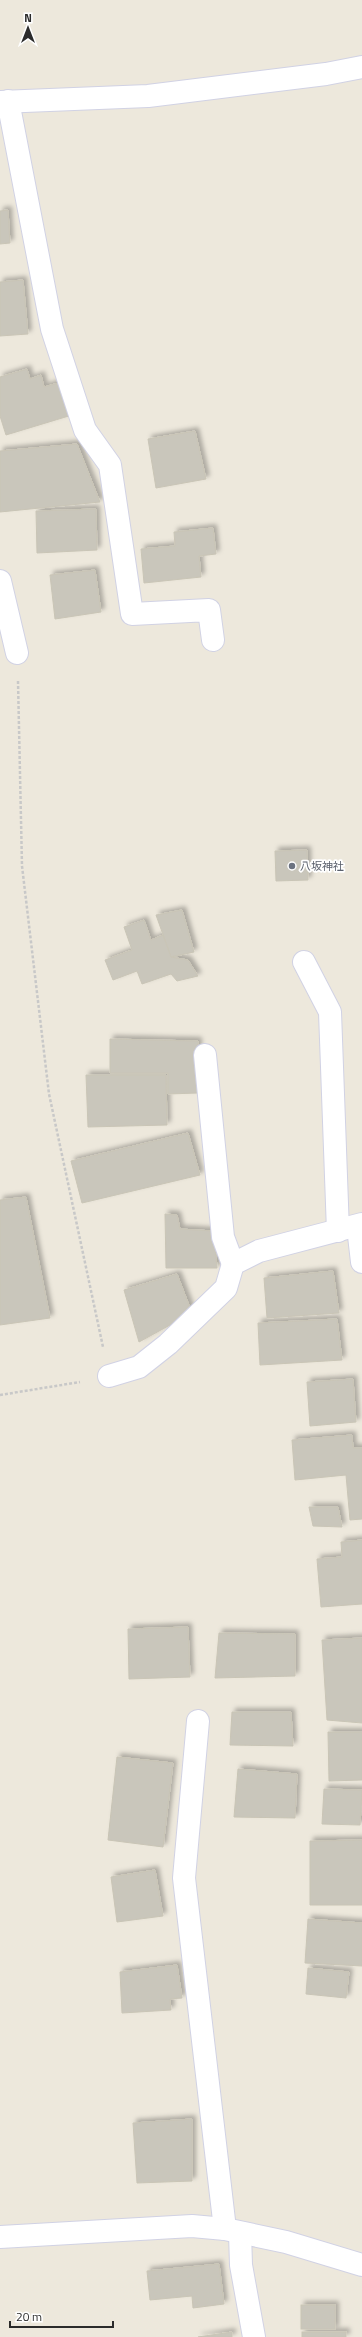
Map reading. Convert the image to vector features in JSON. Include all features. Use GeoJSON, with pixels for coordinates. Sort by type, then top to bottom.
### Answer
{"type":"FeatureCollection","features":[{"type":"Feature","properties":{"kind":"street"},"geometry":{"type":"LineString","coordinates":[[213,640],[209,610],[132,614],[110,465],[85,430],[52,329],[4,101],[148,96],[326,74],[362,67]]}},
{"type":"Feature","properties":{"kind":"street"},"geometry":{"type":"LineString","coordinates":[[0,581],[17,653]]}},
{"type":"Feature","properties":{"kind":"street"},"geometry":{"type":"LineString","coordinates":[[304,962],[330,1012],[353,1227],[362,1262]]}},
{"type":"Feature","properties":{"kind":"street"},"geometry":{"type":"LineString","coordinates":[[109,1376],[139,1366],[168,1344],[226,1288],[233,1264],[223,1237],[205,1056]]}},
{"type":"Feature","properties":{"kind":"street"},"geometry":{"type":"LineString","coordinates":[[233,1264],[259,1251],[353,1227]]}},
{"type":"Feature","properties":{"kind":"street"},"geometry":{"type":"LineString","coordinates":[[198,1721],[184,1878],[232,2231],[242,2265],[254,2337]]}},
{"type":"Feature","properties":{"kind":"street"},"geometry":{"type":"LineString","coordinates":[[0,2237],[192,2226],[232,2231],[286,2242],[362,2265]]}},
{"type":"Feature","properties":{"kind":"path"},"geometry":{"type":"LineString","coordinates":[[0,1395],[61,1387],[109,1376],[49,1094],[22,866],[17,653]]}},
{"type":"Feature","properties":{"kind":"building"},"geometry":{"type":"Polygon","coordinates":[[[8,210],[10,243],[0,244],[0,211],[8,210]]]}},
{"type":"Feature","properties":{"kind":"building"},"geometry":{"type":"Polygon","coordinates":[[[23,280],[28,334],[0,336],[0,282],[23,280]]]}},
{"type":"Feature","properties":{"kind":"building"},"geometry":{"type":"Polygon","coordinates":[[[27,369],[30,379],[41,375],[44,387],[62,382],[72,415],[6,435],[0,416],[0,377],[27,369]]]}},
{"type":"Feature","properties":{"kind":"building"},"geometry":{"type":"Polygon","coordinates":[[[195,431],[206,479],[156,488],[148,439],[195,431]]]}},
{"type":"Feature","properties":{"kind":"building"},"geometry":{"type":"Polygon","coordinates":[[[77,444],[100,502],[0,512],[0,451],[77,444]]]}},
{"type":"Feature","properties":{"kind":"building"},"geometry":{"type":"Polygon","coordinates":[[[96,509],[97,550],[37,553],[36,511],[96,509]]]}},
{"type":"Feature","properties":{"kind":"building"},"geometry":{"type":"Polygon","coordinates":[[[213,528],[216,554],[199,556],[201,577],[144,583],[141,549],[175,546],[174,532],[213,528]]]}},
{"type":"Feature","properties":{"kind":"building"},"geometry":{"type":"Polygon","coordinates":[[[95,570],[101,612],[55,619],[50,575],[95,570]]]}},
{"type":"Feature","properties":{"kind":"building","name":"八坂神社"},"geometry":{"type":"Polygon","coordinates":[[[307,850],[308,880],[276,881],[275,851],[307,850]]]}},
{"type":"Feature","properties":{"kind":"building"},"geometry":{"type":"Polygon","coordinates":[[[182,910],[194,952],[171,957],[156,915],[182,910]]]}},
{"type":"Feature","properties":{"kind":"building"},"geometry":{"type":"Polygon","coordinates":[[[144,920],[151,940],[163,935],[171,957],[188,960],[198,976],[177,981],[171,974],[142,984],[137,971],[113,980],[105,960],[132,950],[124,927],[144,920]]]}},
{"type":"Feature","properties":{"kind":"building"},"geometry":{"type":"Polygon","coordinates":[[[110,1039],[198,1041],[198,1093],[168,1094],[168,1073],[110,1073],[110,1039]]]}},
{"type":"Feature","properties":{"kind":"building"},"geometry":{"type":"Polygon","coordinates":[[[86,1075],[166,1075],[167,1125],[88,1127],[86,1075]]]}},
{"type":"Feature","properties":{"kind":"building"},"geometry":{"type":"Polygon","coordinates":[[[188,1133],[200,1175],[82,1203],[71,1161],[188,1133]]]}},
{"type":"Feature","properties":{"kind":"building"},"geometry":{"type":"Polygon","coordinates":[[[26,1197],[50,1318],[0,1325],[0,1200],[26,1197]]]}},
{"type":"Feature","properties":{"kind":"building"},"geometry":{"type":"Polygon","coordinates":[[[165,1214],[177,1215],[180,1229],[214,1231],[217,1268],[166,1268],[165,1214]]]}},
{"type":"Feature","properties":{"kind":"building"},"geometry":{"type":"Polygon","coordinates":[[[333,1271],[339,1313],[267,1318],[264,1278],[333,1271]]]}},
{"type":"Feature","properties":{"kind":"building"},"geometry":{"type":"Polygon","coordinates":[[[177,1274],[192,1313],[139,1342],[124,1290],[177,1274]]]}},
{"type":"Feature","properties":{"kind":"building"},"geometry":{"type":"Polygon","coordinates":[[[337,1319],[342,1360],[260,1365],[258,1323],[337,1319]]]}},
{"type":"Feature","properties":{"kind":"building"},"geometry":{"type":"Polygon","coordinates":[[[353,1379],[356,1422],[310,1426],[307,1382],[353,1379]]]}},
{"type":"Feature","properties":{"kind":"building"},"geometry":{"type":"Polygon","coordinates":[[[352,1435],[353,1448],[362,1448],[362,1519],[350,1520],[346,1475],[295,1480],[292,1440],[352,1435]]]}},
{"type":"Feature","properties":{"kind":"building"},"geometry":{"type":"Polygon","coordinates":[[[309,1507],[338,1507],[342,1527],[313,1526],[309,1507]]]}},
{"type":"Feature","properties":{"kind":"building"},"geometry":{"type":"Polygon","coordinates":[[[362,1540],[362,1604],[321,1607],[317,1559],[342,1557],[341,1542],[362,1540]]]}},
{"type":"Feature","properties":{"kind":"building"},"geometry":{"type":"Polygon","coordinates":[[[188,1627],[190,1677],[129,1679],[128,1629],[188,1627]]]}},
{"type":"Feature","properties":{"kind":"building"},"geometry":{"type":"Polygon","coordinates":[[[219,1633],[295,1634],[295,1676],[215,1678],[219,1633]]]}},
{"type":"Feature","properties":{"kind":"building"},"geometry":{"type":"Polygon","coordinates":[[[362,1638],[362,1723],[327,1720],[322,1640],[362,1638]]]}},
{"type":"Feature","properties":{"kind":"building"},"geometry":{"type":"Polygon","coordinates":[[[232,1712],[291,1712],[293,1746],[230,1745],[232,1712]]]}},
{"type":"Feature","properties":{"kind":"building"},"geometry":{"type":"Polygon","coordinates":[[[328,1732],[362,1732],[362,1780],[329,1781],[328,1732]]]}},
{"type":"Feature","properties":{"kind":"building"},"geometry":{"type":"Polygon","coordinates":[[[117,1757],[173,1763],[163,1847],[108,1840],[117,1757]]]}},
{"type":"Feature","properties":{"kind":"building"},"geometry":{"type":"Polygon","coordinates":[[[238,1769],[297,1774],[295,1818],[234,1817],[238,1769]]]}},
{"type":"Feature","properties":{"kind":"building"},"geometry":{"type":"Polygon","coordinates":[[[324,1789],[362,1790],[360,1825],[322,1824],[324,1789]]]}},
{"type":"Feature","properties":{"kind":"building"},"geometry":{"type":"Polygon","coordinates":[[[362,1840],[362,1905],[310,1905],[310,1841],[362,1840]]]}},
{"type":"Feature","properties":{"kind":"building"},"geometry":{"type":"Polygon","coordinates":[[[155,1870],[163,1916],[117,1922],[111,1877],[155,1870]]]}},
{"type":"Feature","properties":{"kind":"building"},"geometry":{"type":"Polygon","coordinates":[[[308,1919],[362,1923],[362,1966],[305,1963],[308,1919]]]}},
{"type":"Feature","properties":{"kind":"building"},"geometry":{"type":"Polygon","coordinates":[[[177,1965],[182,1998],[170,1999],[171,2010],[122,2013],[120,1972],[177,1965]]]}},
{"type":"Feature","properties":{"kind":"building"},"geometry":{"type":"Polygon","coordinates":[[[308,1968],[349,1972],[346,1998],[306,1994],[308,1968]]]}},
{"type":"Feature","properties":{"kind":"building"},"geometry":{"type":"Polygon","coordinates":[[[192,2119],[192,2181],[137,2183],[133,2123],[192,2119]]]}},
{"type":"Feature","properties":{"kind":"building"},"geometry":{"type":"Polygon","coordinates":[[[219,2264],[224,2304],[193,2308],[192,2296],[150,2300],[147,2271],[219,2264]]]}},
{"type":"Feature","properties":{"kind":"building"},"geometry":{"type":"Polygon","coordinates":[[[301,2305],[335,2305],[335,2329],[301,2329],[301,2305]]]}},
{"type":"Feature","properties":{"kind":"building"},"geometry":{"type":"Polygon","coordinates":[[[232,2332],[232,2337],[198,2337],[232,2332]]]}},
{"type":"Feature","properties":{"kind":"building"},"geometry":{"type":"Polygon","coordinates":[[[302,2332],[346,2332],[346,2337],[302,2337],[302,2332]]]}},
{"type":"Feature","properties":{"kind":"place","name":"八坂神社"},"geometry":{"type":"Point","coordinates":[292,866]}}]}
